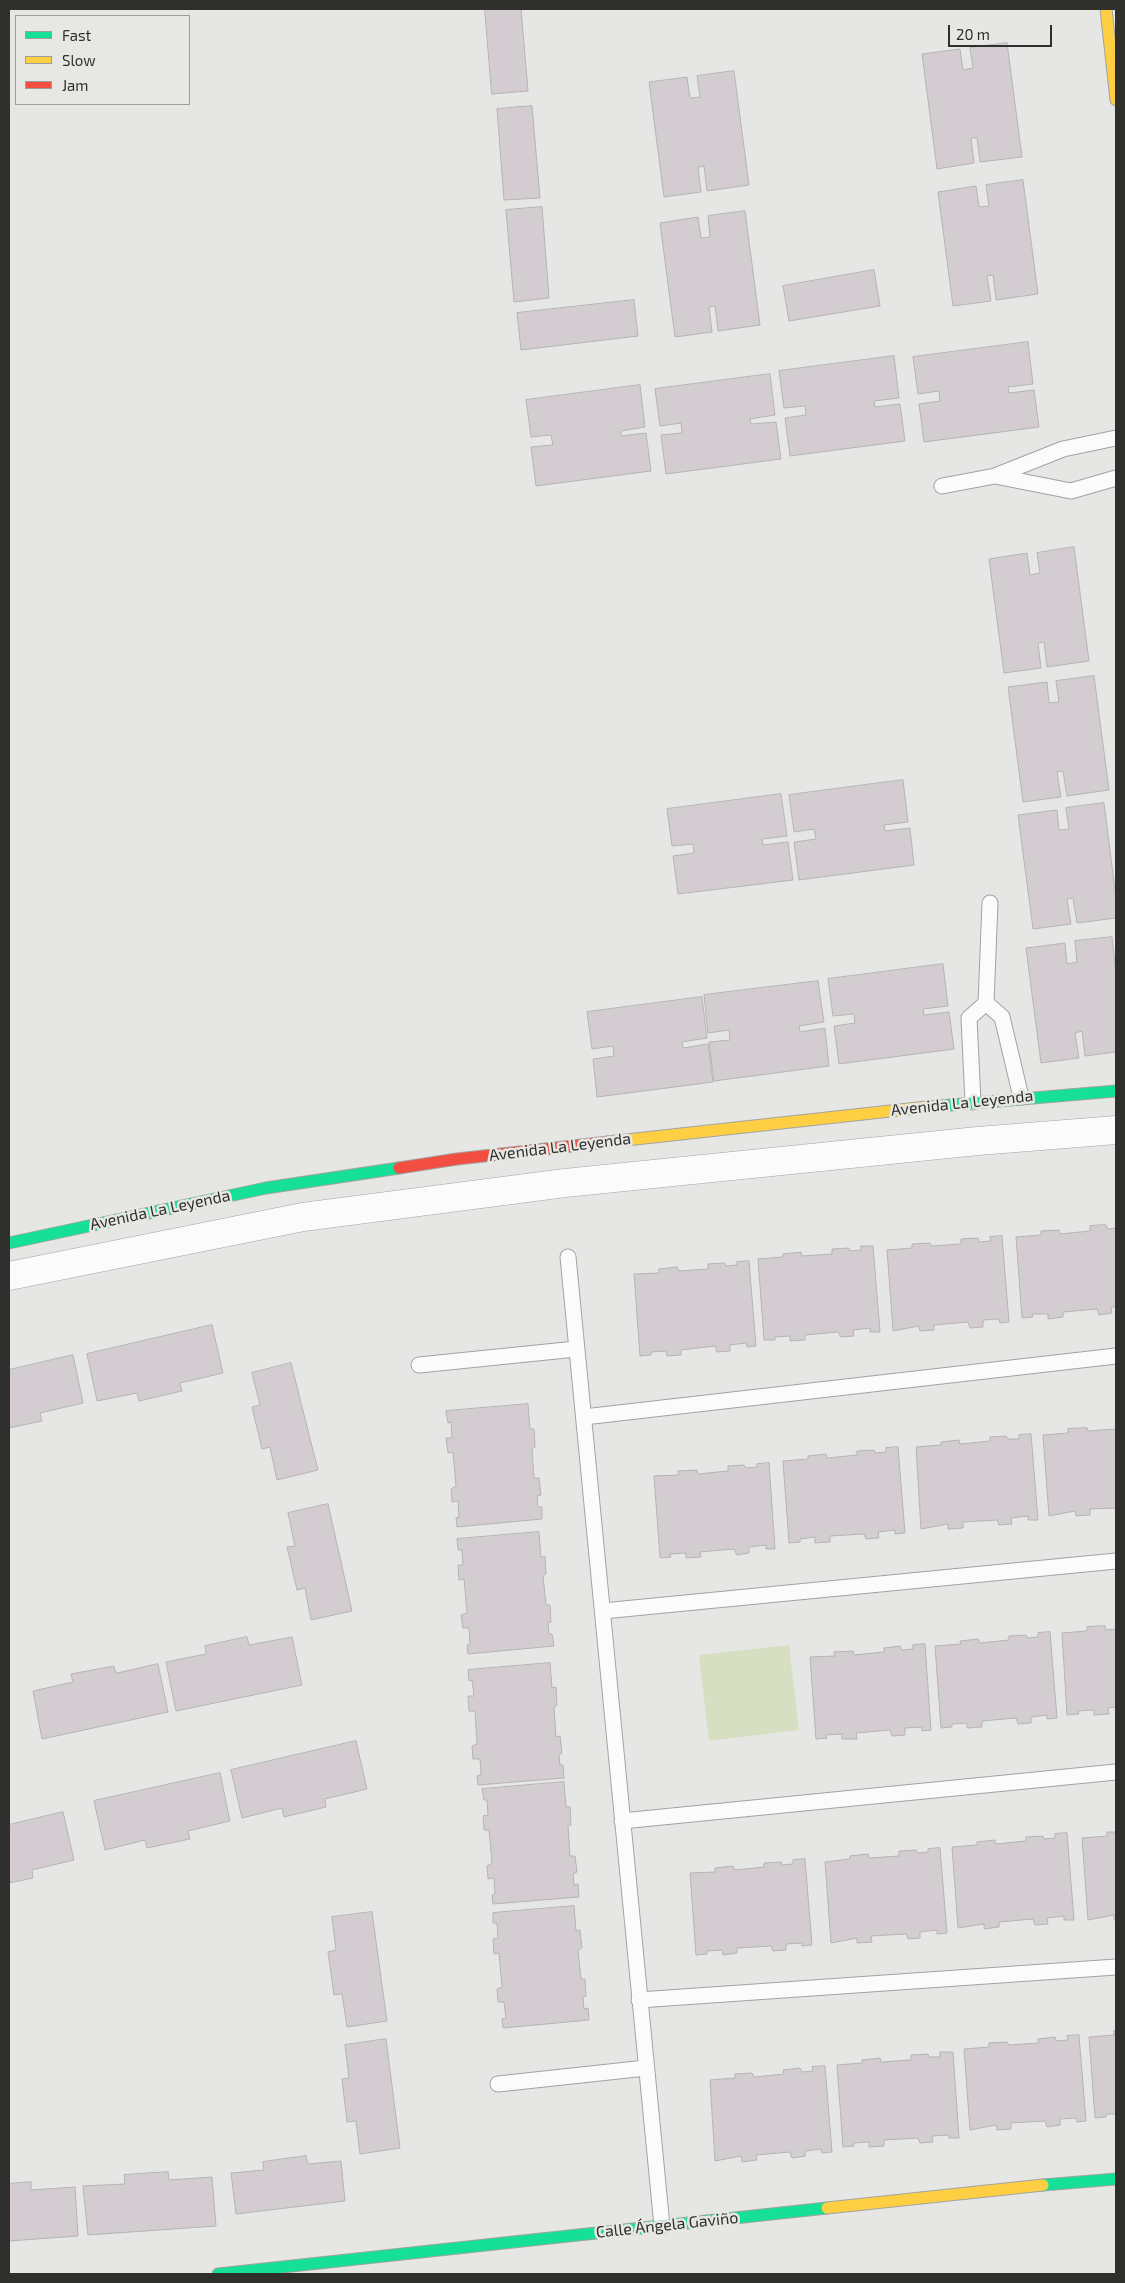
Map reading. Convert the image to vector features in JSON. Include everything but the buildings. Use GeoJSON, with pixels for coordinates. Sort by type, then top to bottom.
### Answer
{"type":"FeatureCollection","features":[{"type":"Feature","properties":{"kind":"street"},"geometry":{"type":"LineString","coordinates":[[1106,9],[1116,100]]}},
{"type":"Feature","properties":{"kind":"street","name":"Avenida La Leyenda"},"geometry":{"type":"LineString","coordinates":[[9,1243],[266,1188],[457,1159],[1021,1097],[1116,1091]]}},
{"type":"Feature","properties":{"kind":"street","name":"Avenida La Leyenda"},"geometry":{"type":"LineString","coordinates":[[9,1276],[303,1216],[565,1183],[968,1142],[1116,1130]]}},
{"type":"Feature","properties":{"kind":"street","name":"Calle Ángela Gaviño"},"geometry":{"type":"LineString","coordinates":[[218,2274],[1116,2179]]}},
{"type":"Feature","properties":{"kind":"lane"},"geometry":{"type":"LineString","coordinates":[[942,486],[995,476],[1063,450],[1116,438]]}},
{"type":"Feature","properties":{"kind":"lane"},"geometry":{"type":"LineString","coordinates":[[995,476],[1071,491],[1116,478]]}},
{"type":"Feature","properties":{"kind":"lane"},"geometry":{"type":"LineString","coordinates":[[973,1102],[969,1018],[986,1003],[990,903]]}},
{"type":"Feature","properties":{"kind":"lane"},"geometry":{"type":"LineString","coordinates":[[986,1003],[1002,1017],[1021,1097]]}},
{"type":"Feature","properties":{"kind":"lane"},"geometry":{"type":"LineString","coordinates":[[568,1257],[662,2226]]}},
{"type":"Feature","properties":{"kind":"lane"},"geometry":{"type":"LineString","coordinates":[[419,1365],[576,1349]]}},
{"type":"Feature","properties":{"kind":"lane"},"geometry":{"type":"LineString","coordinates":[[584,1417],[1116,1356]]}},
{"type":"Feature","properties":{"kind":"lane"},"geometry":{"type":"LineString","coordinates":[[603,1611],[1116,1561]]}},
{"type":"Feature","properties":{"kind":"lane"},"geometry":{"type":"LineString","coordinates":[[622,1821],[1116,1772]]}},
{"type":"Feature","properties":{"kind":"lane"},"geometry":{"type":"LineString","coordinates":[[640,2000],[1116,1967]]}},
{"type":"Feature","properties":{"kind":"lane"},"geometry":{"type":"LineString","coordinates":[[498,2084],[646,2068]]}},
{"type":"Feature","properties":{"kind":"green space"},"geometry":{"type":"Polygon","coordinates":[[[789,1645],[799,1730],[709,1741],[699,1655],[789,1645]]]}},
{"type":"Feature","properties":{"kind":"traffic: fast"},"geometry":{"type":"LineString","coordinates":[[927,1107],[1116,1091]]}},
{"type":"Feature","properties":{"kind":"traffic: fast"},"geometry":{"type":"LineString","coordinates":[[9,1243],[266,1188],[399,1168]]}},
{"type":"Feature","properties":{"kind":"traffic: fast"},"geometry":{"type":"LineString","coordinates":[[1043,2185],[1116,2179]]}},
{"type":"Feature","properties":{"kind":"traffic: fast"},"geometry":{"type":"LineString","coordinates":[[218,2274],[827,2208]]}},
{"type":"Feature","properties":{"kind":"traffic: slow"},"geometry":{"type":"LineString","coordinates":[[1106,9],[1116,100]]}},
{"type":"Feature","properties":{"kind":"traffic: slow"},"geometry":{"type":"LineString","coordinates":[[608,1142],[927,1107]]}},
{"type":"Feature","properties":{"kind":"traffic: slow"},"geometry":{"type":"LineString","coordinates":[[827,2208],[1043,2185]]}},
{"type":"Feature","properties":{"kind":"traffic: jam"},"geometry":{"type":"LineString","coordinates":[[399,1168],[457,1159],[608,1142]]}}]}
